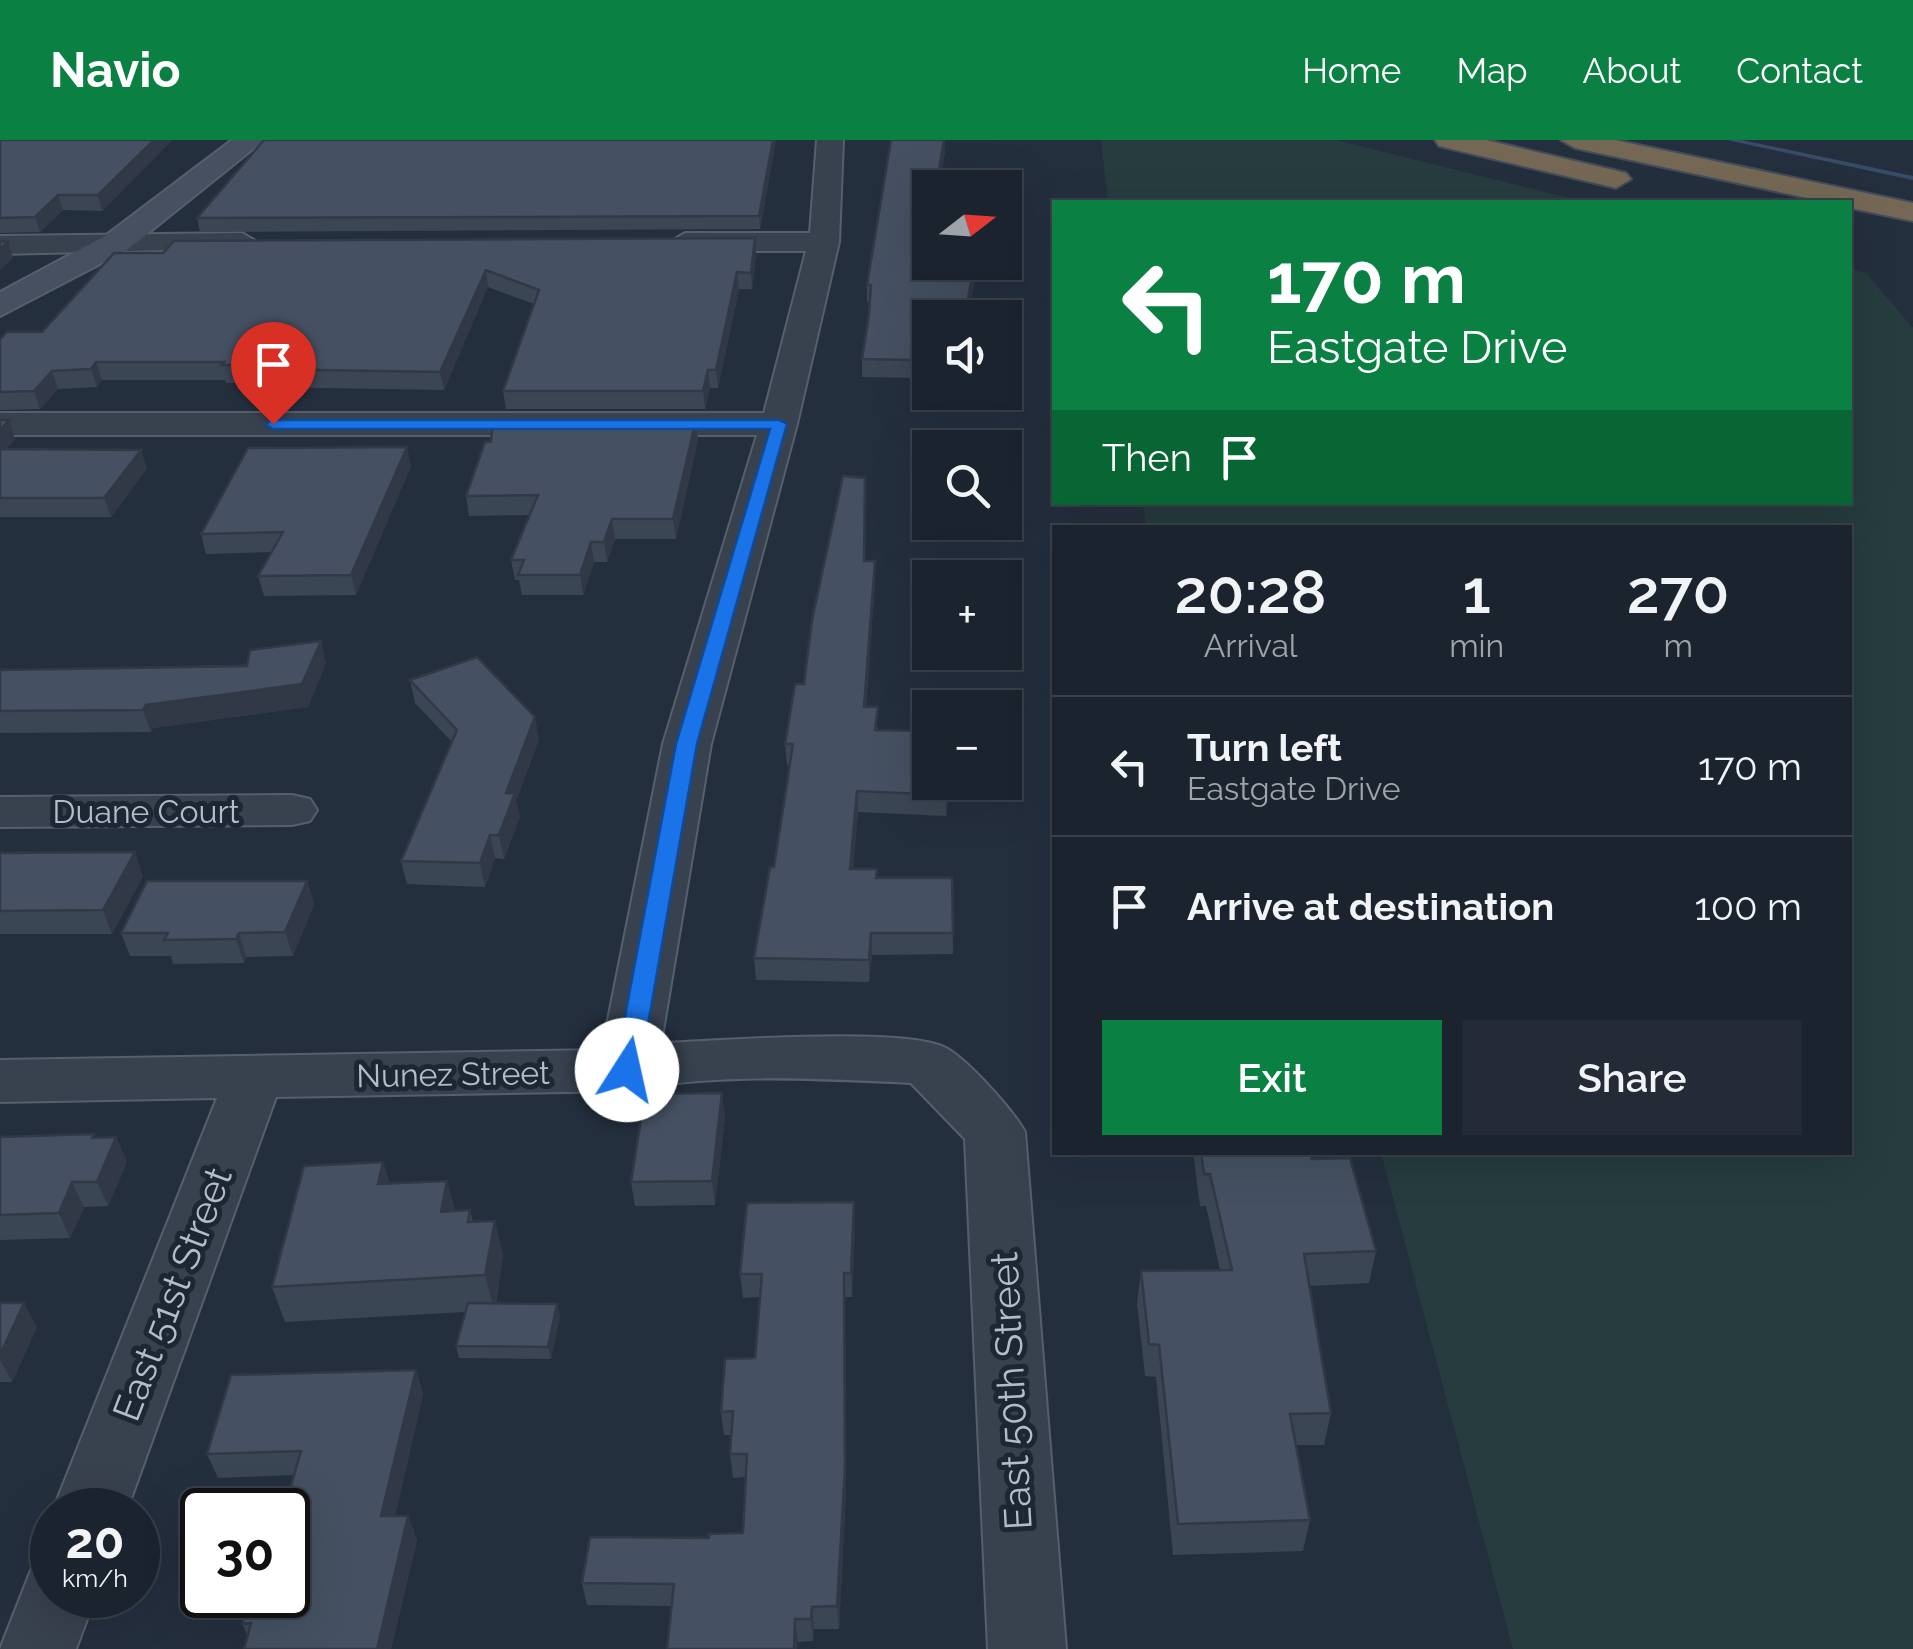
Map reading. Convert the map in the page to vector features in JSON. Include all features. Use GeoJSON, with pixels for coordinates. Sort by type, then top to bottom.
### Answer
{"type":"FeatureCollection","features":[{"type":"Feature","properties":{"kind":"highway"},"geometry":{"type":"LineString","coordinates":[[1449,140],[1642,185]]}},
{"type":"Feature","properties":{"kind":"highway"},"geometry":{"type":"LineString","coordinates":[[1538,140],[1807,200]]}},
{"type":"Feature","properties":{"kind":"highway"},"geometry":{"type":"LineString","coordinates":[[1575,140],[1913,212]]}},
{"type":"Feature","properties":{"kind":"highway"},"geometry":{"type":"LineString","coordinates":[[1852,210],[1913,224]]}},
{"type":"Feature","properties":{"kind":"main road"},"geometry":{"type":"LineString","coordinates":[[0,306],[116,243],[250,140]]}},
{"type":"Feature","properties":{"kind":"street"},"geometry":{"type":"LineString","coordinates":[[627,1070],[687,744],[779,424],[824,242],[830,140]]}},
{"type":"Feature","properties":{"kind":"street"},"geometry":{"type":"LineString","coordinates":[[0,246],[273,242]]}},
{"type":"Feature","properties":{"kind":"street"},"geometry":{"type":"LineString","coordinates":[[646,242],[824,242]]}},
{"type":"Feature","properties":{"kind":"street"},"geometry":{"type":"LineString","coordinates":[[0,424],[779,424]]}},
{"type":"Feature","properties":{"kind":"street","name":"Duane Court"},"geometry":{"type":"LineString","coordinates":[[0,812],[292,810]]}},
{"type":"Feature","properties":{"kind":"street","name":"Nunez Street"},"geometry":{"type":"LineString","coordinates":[[0,1082],[627,1070],[654,1064],[824,1058],[927,1063],[995,1132]]}},
{"type":"Feature","properties":{"kind":"street","name":"East 51st Street"},"geometry":{"type":"LineString","coordinates":[[98,1488],[254,1078]]}},
{"type":"Feature","properties":{"kind":"street","name":"East 50th Street"},"geometry":{"type":"LineString","coordinates":[[995,1132],[1026,1649]]}},
{"type":"Feature","properties":{"kind":"street"},"geometry":{"type":"LineString","coordinates":[[37,1649],[49,1618]]}},
{"type":"Feature","properties":{"kind":"green space"},"geometry":{"type":"Polygon","coordinates":[[[1101,140],[1336,140],[1577,200],[1108,200],[1101,140]]]}},
{"type":"Feature","properties":{"kind":"green space"},"geometry":{"type":"Polygon","coordinates":[[[1852,270],[1866,273],[1913,328],[1913,1649],[1513,1649],[1382,1155],[1852,1155],[1852,525],[1146,525],[1143,505],[1852,505],[1852,270]]]}},
{"type":"Feature","properties":{"kind":"building"},"geometry":{"type":"Polygon","coordinates":[[[0,140],[154,140],[98,195],[58,195],[35,217],[0,218],[0,140]]]}},
{"type":"Feature","properties":{"kind":"building"},"geometry":{"type":"Polygon","coordinates":[[[264,140],[773,140],[759,216],[197,218],[264,140]]]}},
{"type":"Feature","properties":{"kind":"building"},"geometry":{"type":"Polygon","coordinates":[[[891,140],[944,140],[939,170],[912,170],[912,280],[971,280],[968,300],[912,300],[911,360],[862,359],[871,285],[867,285],[891,140]]]}},
{"type":"Feature","properties":{"kind":"building"},"geometry":{"type":"Polygon","coordinates":[[[755,238],[751,273],[737,272],[716,370],[708,370],[703,391],[503,391],[539,290],[486,270],[440,372],[260,369],[262,365],[221,365],[224,362],[96,362],[91,369],[52,371],[34,391],[0,392],[0,339],[7,332],[42,332],[114,253],[163,253],[174,241],[755,238]]]}},
{"type":"Feature","properties":{"kind":"building"},"geometry":{"type":"Polygon","coordinates":[[[493,420],[696,420],[673,519],[612,519],[604,542],[591,542],[580,575],[518,575],[524,560],[511,560],[538,495],[466,496],[485,442],[491,442],[493,420]]]}},
{"type":"Feature","properties":{"kind":"building"},"geometry":{"type":"Polygon","coordinates":[[[407,447],[351,575],[258,576],[283,532],[201,534],[248,448],[407,447]]]}},
{"type":"Feature","properties":{"kind":"building"},"geometry":{"type":"Polygon","coordinates":[[[0,449],[141,450],[104,498],[0,498],[0,449]]]}},
{"type":"Feature","properties":{"kind":"building"},"geometry":{"type":"Polygon","coordinates":[[[843,476],[865,478],[864,561],[875,561],[864,707],[878,707],[875,730],[912,731],[912,793],[857,791],[850,869],[877,869],[876,878],[952,878],[953,933],[871,933],[869,960],[754,958],[770,867],[774,867],[793,744],[785,744],[795,684],[804,684],[812,620],[843,476]]]}},
{"type":"Feature","properties":{"kind":"building"},"geometry":{"type":"Polygon","coordinates":[[[321,641],[302,684],[146,705],[143,710],[0,711],[0,670],[247,666],[250,650],[321,641]]]}},
{"type":"Feature","properties":{"kind":"building"},"geometry":{"type":"Polygon","coordinates":[[[477,657],[535,717],[506,793],[515,793],[499,835],[490,835],[480,863],[401,861],[457,730],[410,680],[477,657]]]}},
{"type":"Feature","properties":{"kind":"building"},"geometry":{"type":"Polygon","coordinates":[[[135,852],[103,910],[0,911],[0,853],[135,852]]]}},
{"type":"Feature","properties":{"kind":"building"},"geometry":{"type":"Polygon","coordinates":[[[147,881],[307,881],[285,932],[239,933],[236,939],[164,940],[168,933],[121,933],[147,881]]]}},
{"type":"Feature","properties":{"kind":"building"},"geometry":{"type":"Polygon","coordinates":[[[722,1093],[712,1181],[631,1182],[645,1094],[722,1093]]]}},
{"type":"Feature","properties":{"kind":"building"},"geometry":{"type":"Polygon","coordinates":[[[94,1134],[92,1138],[116,1137],[97,1182],[72,1182],[59,1213],[0,1215],[0,1137],[94,1134]]]}},
{"type":"Feature","properties":{"kind":"building"},"geometry":{"type":"Polygon","coordinates":[[[1201,1155],[1350,1158],[1376,1251],[1304,1254],[1331,1413],[1290,1414],[1310,1520],[1178,1524],[1159,1345],[1149,1344],[1141,1271],[1232,1270],[1210,1174],[1204,1174],[1201,1155]]]}},
{"type":"Feature","properties":{"kind":"building"},"geometry":{"type":"Polygon","coordinates":[[[383,1162],[378,1184],[447,1181],[441,1212],[470,1210],[468,1222],[495,1221],[485,1275],[272,1287],[304,1166],[383,1162]]]}},
{"type":"Feature","properties":{"kind":"building"},"geometry":{"type":"Polygon","coordinates":[[[854,1202],[851,1273],[844,1273],[845,1468],[837,1606],[812,1607],[811,1619],[795,1619],[794,1649],[667,1649],[674,1584],[582,1583],[590,1537],[709,1538],[709,1534],[743,1533],[747,1454],[730,1454],[733,1411],[721,1412],[725,1359],[755,1358],[762,1274],[740,1274],[747,1203],[854,1202]]]}},
{"type":"Feature","properties":{"kind":"building"},"geometry":{"type":"Polygon","coordinates":[[[0,1303],[24,1303],[0,1355],[0,1303]]]}},
{"type":"Feature","properties":{"kind":"building"},"geometry":{"type":"Polygon","coordinates":[[[468,1303],[557,1304],[548,1347],[456,1346],[468,1303]]]}},
{"type":"Feature","properties":{"kind":"building"},"geometry":{"type":"Polygon","coordinates":[[[416,1370],[381,1516],[408,1516],[377,1649],[244,1649],[251,1623],[242,1624],[244,1618],[310,1618],[310,1488],[290,1488],[301,1451],[207,1454],[231,1375],[416,1370]]]}},
{"type":"Feature","properties":{"kind":"waterway"},"geometry":{"type":"LineString","coordinates":[[1731,140],[1913,178]]}},
{"type":"Feature","properties":{"kind":"route"},"geometry":{"type":"LineString","coordinates":[[273,424],[779,424],[687,744],[627,1070]]}}]}
